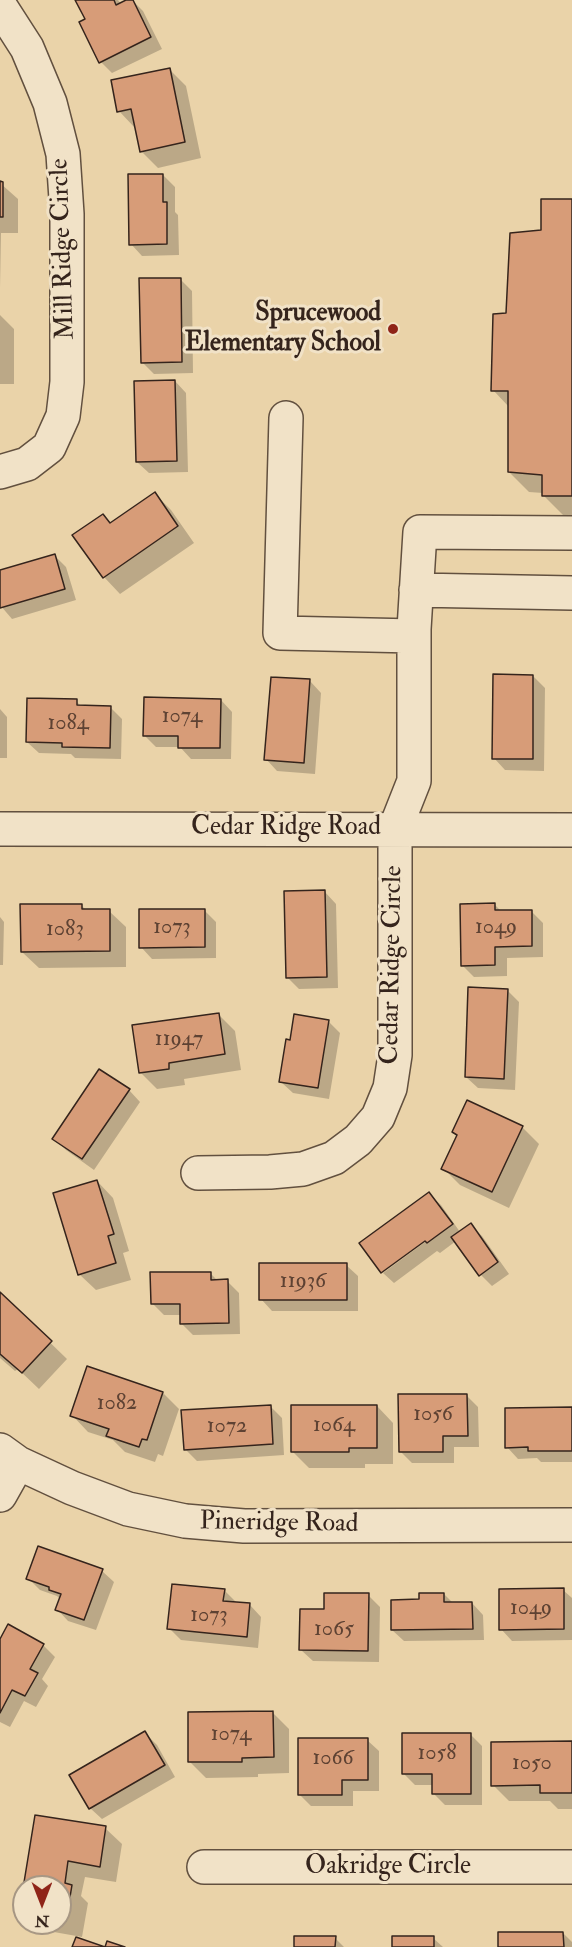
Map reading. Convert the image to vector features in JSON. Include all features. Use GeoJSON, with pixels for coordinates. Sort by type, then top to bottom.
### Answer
{"type":"FeatureCollection","features":[{"type":"Feature","properties":{"kind":"street","name":"Mill Ridge Circle"},"geometry":{"type":"LineString","coordinates":[[0,6],[32,59],[50,103],[63,154],[67,214],[67,382],[63,416],[49,447],[27,464],[0,472]]}},
{"type":"Feature","properties":{"kind":"street"},"geometry":{"type":"LineString","coordinates":[[286,418],[280,633],[414,636]]}},
{"type":"Feature","properties":{"kind":"street"},"geometry":{"type":"LineString","coordinates":[[394,828],[414,781],[414,636],[420,532],[572,533]]}},
{"type":"Feature","properties":{"kind":"street"},"geometry":{"type":"LineString","coordinates":[[416,590],[572,592]]}},
{"type":"Feature","properties":{"kind":"street","name":"Cedar Ridge Circle"},"geometry":{"type":"LineString","coordinates":[[198,1173],[303,1169],[334,1158],[358,1140],[378,1117],[390,1088],[395,1055],[394,828]]}},
{"type":"Feature","properties":{"kind":"street","name":"Cedar Ridge Road"},"geometry":{"type":"LineString","coordinates":[[0,829],[572,830]]}},
{"type":"Feature","properties":{"kind":"street"},"geometry":{"type":"LineString","coordinates":[[0,1495],[9,1457]]}},
{"type":"Feature","properties":{"kind":"street","name":"Pineridge Road"},"geometry":{"type":"LineString","coordinates":[[9,1457],[72,1488],[128,1509],[185,1521],[244,1526],[572,1526]]}},
{"type":"Feature","properties":{"kind":"street","name":"Oakridge Circle"},"geometry":{"type":"LineString","coordinates":[[204,1868],[572,1868]]}},
{"type":"Feature","properties":{"kind":"building"},"geometry":{"type":"Polygon","coordinates":[[[75,0],[114,0],[116,5],[126,0],[133,0],[151,37],[99,63],[79,22],[85,19],[75,0]]]}},
{"type":"Feature","properties":{"kind":"building"},"geometry":{"type":"Polygon","coordinates":[[[170,68],[185,142],[140,152],[131,109],[117,112],[111,80],[170,68]]]}},
{"type":"Feature","properties":{"kind":"building"},"geometry":{"type":"Polygon","coordinates":[[[128,174],[163,174],[163,202],[167,202],[167,244],[129,245],[128,174]]]}},
{"type":"Feature","properties":{"kind":"building"},"geometry":{"type":"Polygon","coordinates":[[[0,181],[3,182],[3,217],[0,217],[0,181]]]}},
{"type":"Feature","properties":{"kind":"building"},"geometry":{"type":"Polygon","coordinates":[[[541,199],[572,199],[572,496],[542,496],[542,475],[508,472],[508,391],[491,391],[493,314],[506,313],[510,233],[541,230],[541,199]]]}},
{"type":"Feature","properties":{"kind":"building"},"geometry":{"type":"Polygon","coordinates":[[[139,278],[181,278],[182,362],[141,363],[139,278]]]}},
{"type":"Feature","properties":{"kind":"building"},"geometry":{"type":"Polygon","coordinates":[[[175,380],[177,461],[136,462],[134,381],[175,380]]]}},
{"type":"Feature","properties":{"kind":"building"},"geometry":{"type":"Polygon","coordinates":[[[155,492],[178,526],[103,578],[72,535],[103,514],[110,523],[155,492]]]}},
{"type":"Feature","properties":{"kind":"building"},"geometry":{"type":"Polygon","coordinates":[[[55,554],[65,589],[0,608],[0,570],[55,554]]]}},
{"type":"Feature","properties":{"kind":"building"},"geometry":{"type":"Polygon","coordinates":[[[493,674],[533,675],[533,759],[492,759],[493,674]]]}},
{"type":"Feature","properties":{"kind":"building"},"geometry":{"type":"Polygon","coordinates":[[[271,677],[310,679],[304,763],[264,760],[271,677]]]}},
{"type":"Feature","properties":{"kind":"building"},"geometry":{"type":"Polygon","coordinates":[[[144,697],[221,699],[220,748],[178,748],[178,736],[143,736],[144,697]]]}},
{"type":"Feature","properties":{"kind":"building"},"geometry":{"type":"Polygon","coordinates":[[[27,698],[77,699],[77,705],[111,706],[110,748],[62,747],[62,743],[26,742],[27,698]]]}},
{"type":"Feature","properties":{"kind":"building"},"geometry":{"type":"Polygon","coordinates":[[[325,890],[327,977],[286,978],[284,891],[325,890]]]}},
{"type":"Feature","properties":{"kind":"building"},"geometry":{"type":"Polygon","coordinates":[[[495,903],[495,910],[532,910],[532,946],[495,947],[495,965],[461,966],[460,904],[495,903]]]}},
{"type":"Feature","properties":{"kind":"building"},"geometry":{"type":"Polygon","coordinates":[[[20,904],[82,904],[82,909],[110,909],[110,951],[21,952],[20,904]]]}},
{"type":"Feature","properties":{"kind":"building"},"geometry":{"type":"Polygon","coordinates":[[[139,909],[205,909],[205,947],[139,948],[139,909]]]}},
{"type":"Feature","properties":{"kind":"building"},"geometry":{"type":"Polygon","coordinates":[[[468,987],[508,989],[504,1079],[465,1077],[468,987]]]}},
{"type":"Feature","properties":{"kind":"building"},"geometry":{"type":"Polygon","coordinates":[[[219,1013],[225,1054],[169,1063],[169,1069],[139,1073],[132,1025],[219,1013]]]}},
{"type":"Feature","properties":{"kind":"building"},"geometry":{"type":"Polygon","coordinates":[[[294,1014],[329,1020],[318,1088],[279,1082],[286,1039],[290,1040],[294,1014]]]}},
{"type":"Feature","properties":{"kind":"building"},"geometry":{"type":"Polygon","coordinates":[[[99,1069],[130,1089],[82,1159],[52,1139],[99,1069]]]}},
{"type":"Feature","properties":{"kind":"building"},"geometry":{"type":"Polygon","coordinates":[[[467,1100],[523,1126],[492,1192],[441,1169],[457,1135],[452,1132],[467,1100]]]}},
{"type":"Feature","properties":{"kind":"building"},"geometry":{"type":"Polygon","coordinates":[[[97,1180],[114,1234],[108,1236],[116,1263],[78,1275],[53,1193],[97,1180]]]}},
{"type":"Feature","properties":{"kind":"building"},"geometry":{"type":"Polygon","coordinates":[[[429,1192],[453,1224],[381,1273],[359,1243],[429,1192]]]}},
{"type":"Feature","properties":{"kind":"building"},"geometry":{"type":"Polygon","coordinates":[[[471,1223],[498,1262],[479,1276],[451,1237],[471,1223]]]}},
{"type":"Feature","properties":{"kind":"building"},"geometry":{"type":"Polygon","coordinates":[[[259,1263],[347,1263],[347,1300],[259,1300],[259,1263]]]}},
{"type":"Feature","properties":{"kind":"building"},"geometry":{"type":"Polygon","coordinates":[[[150,1272],[211,1272],[211,1280],[228,1279],[229,1323],[180,1324],[180,1304],[151,1304],[150,1272]]]}},
{"type":"Feature","properties":{"kind":"building"},"geometry":{"type":"Polygon","coordinates":[[[0,1292],[52,1341],[22,1373],[0,1354],[0,1292]]]}},
{"type":"Feature","properties":{"kind":"building"},"geometry":{"type":"Polygon","coordinates":[[[87,1366],[163,1392],[147,1440],[142,1439],[139,1447],[106,1436],[109,1429],[70,1416],[87,1366]]]}},
{"type":"Feature","properties":{"kind":"building"},"geometry":{"type":"Polygon","coordinates":[[[398,1394],[467,1394],[468,1436],[443,1436],[443,1452],[399,1452],[398,1394]]]}},
{"type":"Feature","properties":{"kind":"building"},"geometry":{"type":"Polygon","coordinates":[[[271,1405],[273,1444],[184,1450],[181,1410],[271,1405]]]}},
{"type":"Feature","properties":{"kind":"building"},"geometry":{"type":"Polygon","coordinates":[[[291,1405],[377,1405],[377,1448],[349,1448],[349,1452],[291,1452],[291,1405]]]}},
{"type":"Feature","properties":{"kind":"building"},"geometry":{"type":"Polygon","coordinates":[[[572,1407],[572,1451],[528,1451],[528,1447],[505,1448],[505,1408],[572,1407]]]}},
{"type":"Feature","properties":{"kind":"building"},"geometry":{"type":"Polygon","coordinates":[[[38,1546],[103,1569],[84,1620],[55,1610],[61,1594],[26,1579],[38,1546]]]}},
{"type":"Feature","properties":{"kind":"building"},"geometry":{"type":"Polygon","coordinates":[[[172,1584],[225,1589],[223,1601],[250,1603],[247,1637],[167,1629],[172,1584]]]}},
{"type":"Feature","properties":{"kind":"building"},"geometry":{"type":"Polygon","coordinates":[[[564,1588],[564,1629],[499,1630],[499,1589],[564,1588]]]}},
{"type":"Feature","properties":{"kind":"building"},"geometry":{"type":"Polygon","coordinates":[[[324,1593],[369,1593],[368,1651],[299,1650],[300,1609],[324,1609],[324,1593]]]}},
{"type":"Feature","properties":{"kind":"building"},"geometry":{"type":"Polygon","coordinates":[[[419,1593],[444,1593],[444,1602],[472,1602],[473,1629],[391,1630],[391,1600],[419,1599],[419,1593]]]}},
{"type":"Feature","properties":{"kind":"building"},"geometry":{"type":"Polygon","coordinates":[[[8,1624],[44,1644],[30,1669],[38,1673],[25,1696],[12,1690],[0,1713],[0,1639],[8,1624]]]}},
{"type":"Feature","properties":{"kind":"building"},"geometry":{"type":"Polygon","coordinates":[[[273,1711],[274,1757],[242,1758],[242,1762],[188,1762],[188,1712],[273,1711]]]}},
{"type":"Feature","properties":{"kind":"building"},"geometry":{"type":"Polygon","coordinates":[[[145,1731],[165,1765],[89,1809],[69,1775],[145,1731]]]}},
{"type":"Feature","properties":{"kind":"building"},"geometry":{"type":"Polygon","coordinates":[[[402,1733],[471,1733],[471,1794],[432,1794],[432,1774],[402,1774],[402,1733]]]}},
{"type":"Feature","properties":{"kind":"building"},"geometry":{"type":"Polygon","coordinates":[[[298,1738],[368,1738],[368,1780],[342,1780],[342,1795],[298,1795],[298,1738]]]}},
{"type":"Feature","properties":{"kind":"building"},"geometry":{"type":"Polygon","coordinates":[[[572,1741],[572,1793],[540,1793],[540,1785],[491,1786],[491,1742],[572,1741]]]}},
{"type":"Feature","properties":{"kind":"building"},"geometry":{"type":"Polygon","coordinates":[[[35,1815],[106,1826],[100,1867],[68,1861],[66,1875],[25,1875],[35,1815]]]}},
{"type":"Feature","properties":{"kind":"building"},"geometry":{"type":"Polygon","coordinates":[[[498,1932],[563,1932],[564,1947],[498,1947],[498,1932]]]}},
{"type":"Feature","properties":{"kind":"building"},"geometry":{"type":"Polygon","coordinates":[[[294,1936],[336,1936],[335,1947],[294,1947],[294,1936]]]}},
{"type":"Feature","properties":{"kind":"building"},"geometry":{"type":"Polygon","coordinates":[[[392,1936],[434,1936],[434,1947],[392,1947],[392,1936]]]}},
{"type":"Feature","properties":{"kind":"building"},"geometry":{"type":"Polygon","coordinates":[[[76,1937],[105,1947],[72,1947],[76,1937]]]}},
{"type":"Feature","properties":{"kind":"building"},"geometry":{"type":"Polygon","coordinates":[[[107,1941],[125,1947],[105,1947],[107,1941]]]}},
{"type":"Feature","properties":{"kind":"place","name":"Sprucewood Elementary School"},"geometry":{"type":"Point","coordinates":[393,329]}}]}
